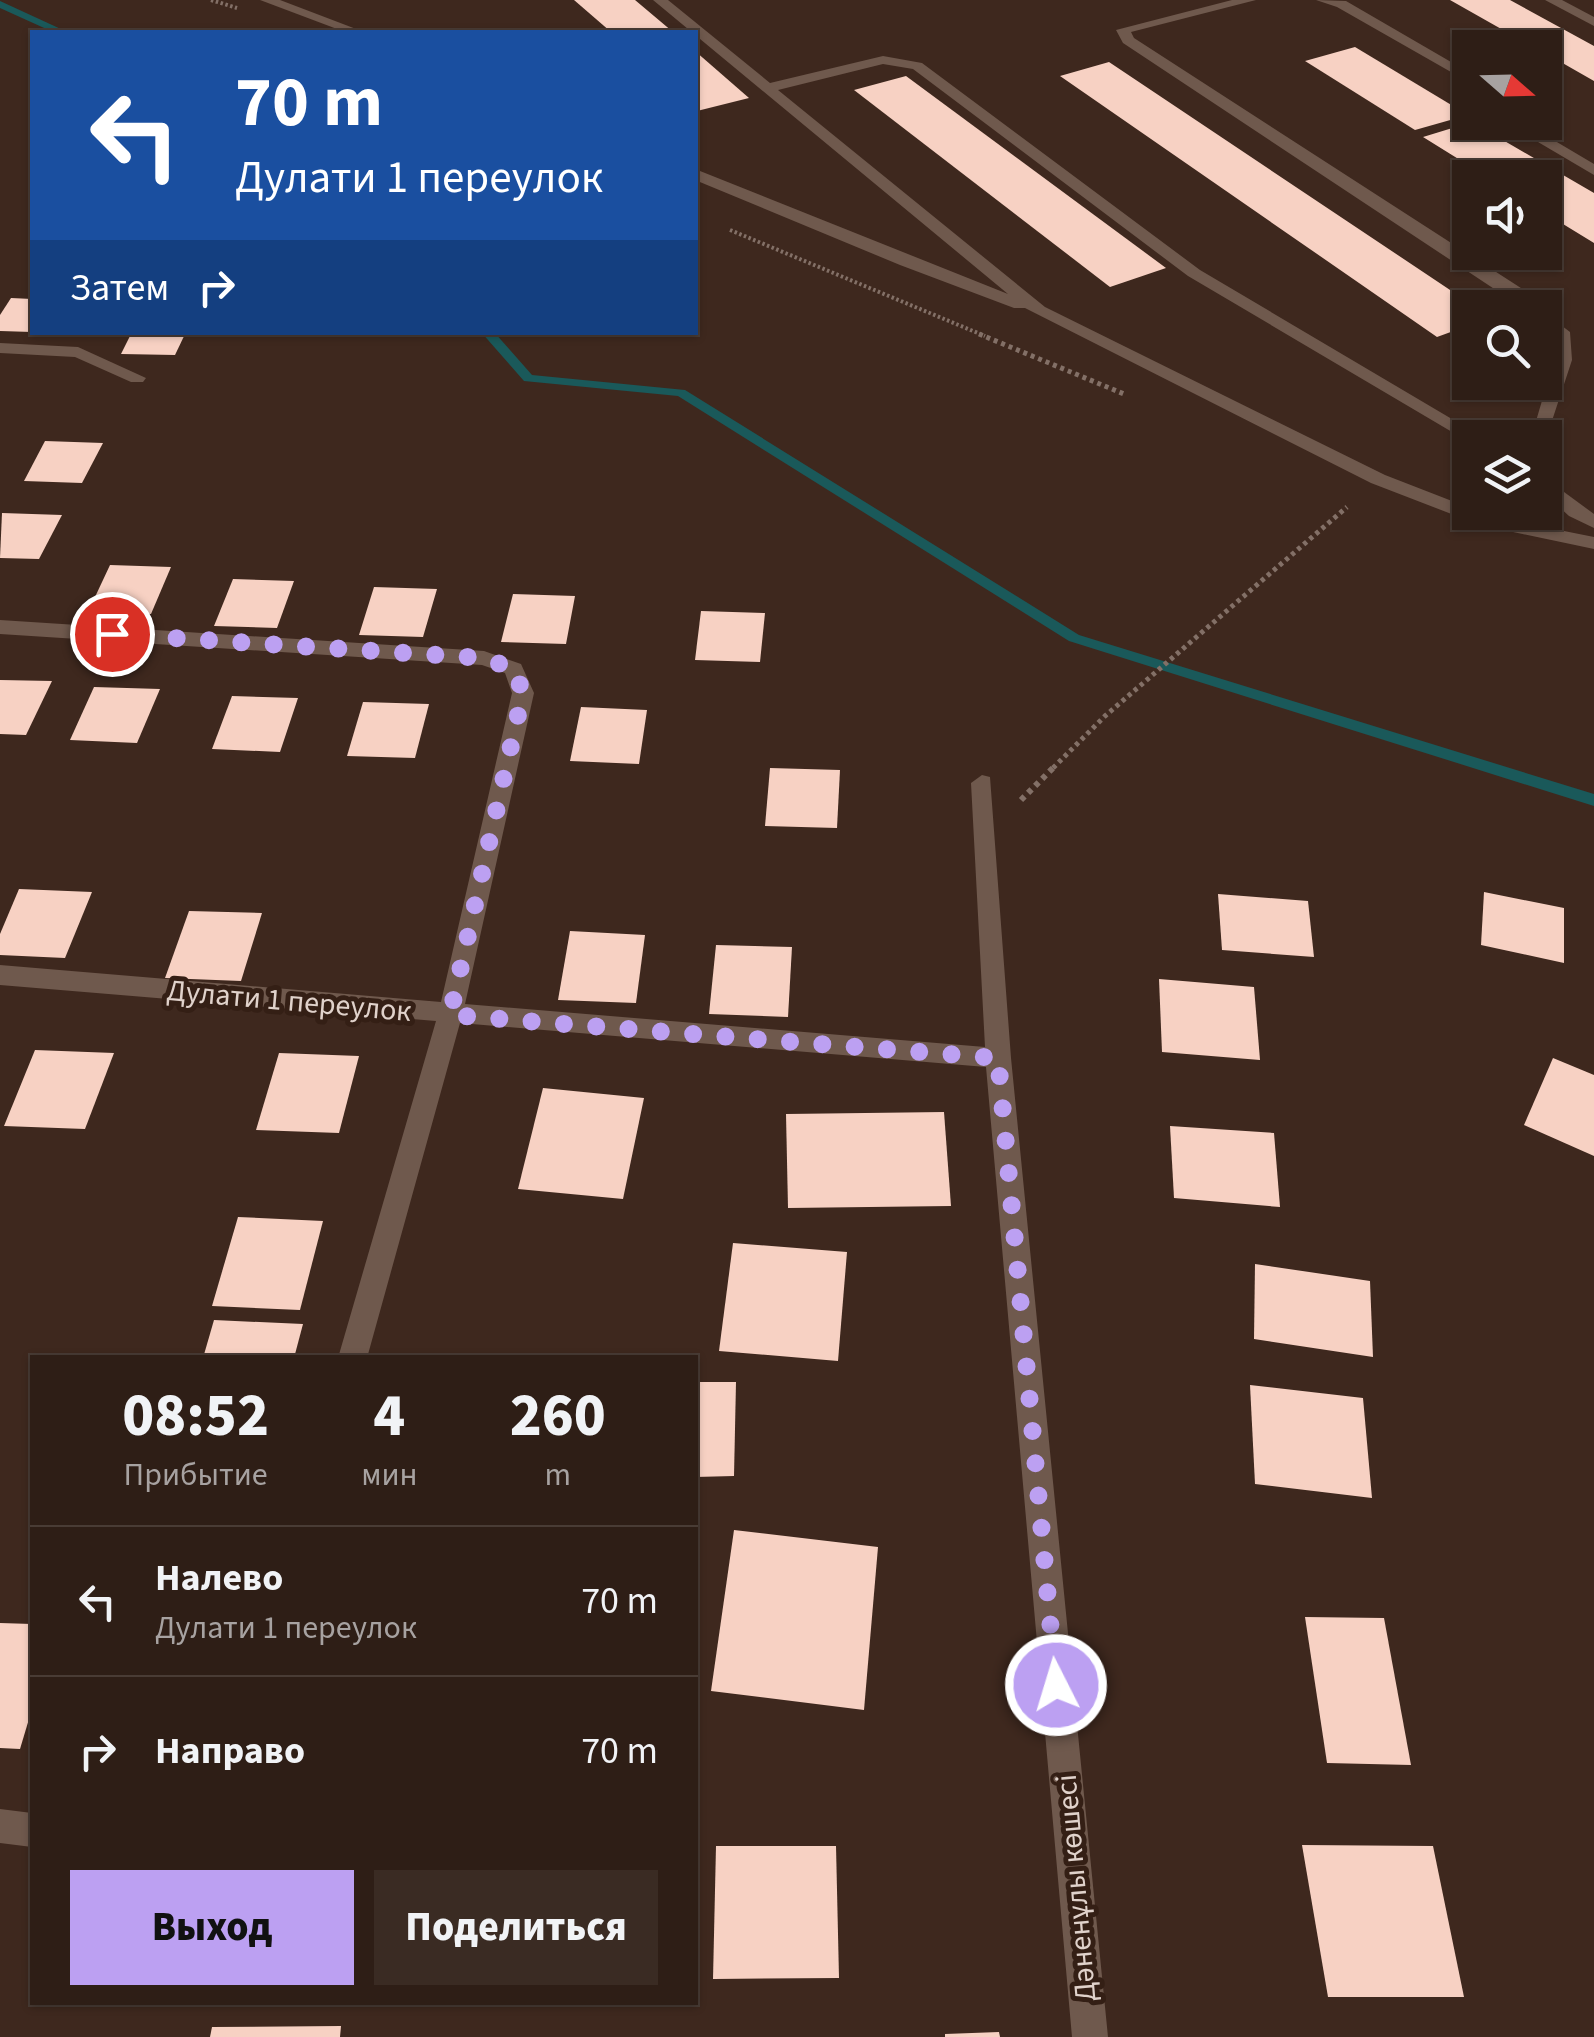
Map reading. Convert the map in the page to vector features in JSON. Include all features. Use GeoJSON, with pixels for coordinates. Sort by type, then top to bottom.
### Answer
{"type":"FeatureCollection","features":[{"type":"Feature","properties":{"kind":"street"},"geometry":{"type":"LineString","coordinates":[[266,0],[351,30]]}},
{"type":"Feature","properties":{"kind":"street"},"geometry":{"type":"LineString","coordinates":[[660,0],[695,30]]}},
{"type":"Feature","properties":{"kind":"street"},"geometry":{"type":"LineString","coordinates":[[1249,0],[1123,30],[1128,40],[1512,290]]}},
{"type":"Feature","properties":{"kind":"street"},"geometry":{"type":"LineString","coordinates":[[1322,0],[1341,4],[1452,67]]}},
{"type":"Feature","properties":{"kind":"street"},"geometry":{"type":"LineString","coordinates":[[1552,0],[1594,22]]}},
{"type":"Feature","properties":{"kind":"street"},"geometry":{"type":"LineString","coordinates":[[698,32],[1039,310]]}},
{"type":"Feature","properties":{"kind":"street"},"geometry":{"type":"LineString","coordinates":[[765,89],[882,60],[916,66],[1194,273],[1452,424]]}},
{"type":"Feature","properties":{"kind":"street"},"geometry":{"type":"LineString","coordinates":[[1542,140],[1594,170]]}},
{"type":"Feature","properties":{"kind":"street"},"geometry":{"type":"LineString","coordinates":[[698,175],[906,262],[1039,310],[1378,478],[1487,521],[1594,543]]}},
{"type":"Feature","properties":{"kind":"street"},"geometry":{"type":"LineString","coordinates":[[0,348],[78,352],[138,378]]}},
{"type":"Feature","properties":{"kind":"street"},"geometry":{"type":"LineString","coordinates":[[1562,499],[1594,522]]}},
{"type":"Feature","properties":{"kind":"street"},"geometry":{"type":"LineString","coordinates":[[0,627],[484,658],[514,669],[523,693],[450,1015],[353,1355]]}},
{"type":"Feature","properties":{"kind":"street","name":"Дәненұлы көшесі"},"geometry":{"type":"LineString","coordinates":[[982,783],[998,1058],[1090,2037]]}},
{"type":"Feature","properties":{"kind":"street","name":"Дулати 1 переулок"},"geometry":{"type":"LineString","coordinates":[[0,975],[998,1058]]}},
{"type":"Feature","properties":{"kind":"street"},"geometry":{"type":"LineString","coordinates":[[0,1826],[30,1830]]}},
{"type":"Feature","properties":{"kind":"path"},"geometry":{"type":"LineString","coordinates":[[730,230],[1141,402]]}},
{"type":"Feature","properties":{"kind":"path"},"geometry":{"type":"LineString","coordinates":[[986,835],[1105,716],[1378,478]]}},
{"type":"Feature","properties":{"kind":"building"},"geometry":{"type":"Polygon","coordinates":[[[574,0],[635,0],[671,30],[609,30],[574,0]]]}},
{"type":"Feature","properties":{"kind":"building"},"geometry":{"type":"Polygon","coordinates":[[[1450,0],[1510,0],[1594,46],[1594,81],[1562,63],[1562,30],[1503,30],[1450,0]]]}},
{"type":"Feature","properties":{"kind":"building"},"geometry":{"type":"Polygon","coordinates":[[[1355,47],[1452,105],[1452,120],[1415,130],[1305,61],[1355,47]]]}},
{"type":"Feature","properties":{"kind":"building"},"geometry":{"type":"Polygon","coordinates":[[[698,54],[749,98],[698,111],[698,54]]]}},
{"type":"Feature","properties":{"kind":"building"},"geometry":{"type":"Polygon","coordinates":[[[1109,62],[1452,291],[1452,332],[1437,337],[1060,76],[1109,62]]]}},
{"type":"Feature","properties":{"kind":"building"},"geometry":{"type":"Polygon","coordinates":[[[906,76],[1166,268],[1110,287],[854,90],[906,76]]]}},
{"type":"Feature","properties":{"kind":"building"},"geometry":{"type":"Polygon","coordinates":[[[1452,128],[1452,140],[1503,140],[1537,160],[1460,160],[1423,137],[1452,128]]]}},
{"type":"Feature","properties":{"kind":"building"},"geometry":{"type":"Polygon","coordinates":[[[1562,174],[1594,193],[1594,243],[1562,223],[1562,174]]]}},
{"type":"Feature","properties":{"kind":"building"},"geometry":{"type":"Polygon","coordinates":[[[11,298],[30,299],[30,332],[0,331],[0,315],[11,298]]]}},
{"type":"Feature","properties":{"kind":"building"},"geometry":{"type":"Polygon","coordinates":[[[130,335],[185,335],[175,355],[121,354],[130,335]]]}},
{"type":"Feature","properties":{"kind":"building"},"geometry":{"type":"Polygon","coordinates":[[[45,441],[103,443],[82,483],[24,481],[45,441]]]}},
{"type":"Feature","properties":{"kind":"building"},"geometry":{"type":"Polygon","coordinates":[[[2,513],[62,515],[39,559],[0,558],[2,513]]]}},
{"type":"Feature","properties":{"kind":"building"},"geometry":{"type":"Polygon","coordinates":[[[110,565],[171,567],[151,614],[88,612],[110,565]]]}},
{"type":"Feature","properties":{"kind":"building"},"geometry":{"type":"Polygon","coordinates":[[[233,579],[294,581],[277,628],[214,626],[233,579]]]}},
{"type":"Feature","properties":{"kind":"building"},"geometry":{"type":"Polygon","coordinates":[[[374,587],[437,589],[423,637],[359,635],[374,587]]]}},
{"type":"Feature","properties":{"kind":"building"},"geometry":{"type":"Polygon","coordinates":[[[513,594],[575,596],[566,644],[501,642],[513,594]]]}},
{"type":"Feature","properties":{"kind":"building"},"geometry":{"type":"Polygon","coordinates":[[[701,611],[765,613],[760,662],[695,660],[701,611]]]}},
{"type":"Feature","properties":{"kind":"building"},"geometry":{"type":"Polygon","coordinates":[[[0,680],[52,681],[26,735],[0,734],[0,680]]]}},
{"type":"Feature","properties":{"kind":"building"},"geometry":{"type":"Polygon","coordinates":[[[94,687],[160,689],[137,743],[70,740],[94,687]]]}},
{"type":"Feature","properties":{"kind":"building"},"geometry":{"type":"Polygon","coordinates":[[[232,696],[298,698],[280,752],[212,749],[232,696]]]}},
{"type":"Feature","properties":{"kind":"building"},"geometry":{"type":"Polygon","coordinates":[[[363,702],[429,704],[415,758],[347,756],[363,702]]]}},
{"type":"Feature","properties":{"kind":"building"},"geometry":{"type":"Polygon","coordinates":[[[581,707],[647,710],[639,764],[570,761],[581,707]]]}},
{"type":"Feature","properties":{"kind":"building"},"geometry":{"type":"Polygon","coordinates":[[[770,768],[840,770],[837,828],[765,826],[770,768]]]}},
{"type":"Feature","properties":{"kind":"building"},"geometry":{"type":"Polygon","coordinates":[[[19,889],[92,892],[65,958],[0,955],[0,934],[19,889]]]}},
{"type":"Feature","properties":{"kind":"building"},"geometry":{"type":"Polygon","coordinates":[[[1484,892],[1564,908],[1564,963],[1481,945],[1484,892]]]}},
{"type":"Feature","properties":{"kind":"building"},"geometry":{"type":"Polygon","coordinates":[[[1218,894],[1308,901],[1314,957],[1222,950],[1218,894]]]}},
{"type":"Feature","properties":{"kind":"building"},"geometry":{"type":"Polygon","coordinates":[[[189,911],[262,913],[241,981],[165,978],[189,911]]]}},
{"type":"Feature","properties":{"kind":"building"},"geometry":{"type":"Polygon","coordinates":[[[570,931],[645,935],[636,1003],[558,1000],[570,931]]]}},
{"type":"Feature","properties":{"kind":"building"},"geometry":{"type":"Polygon","coordinates":[[[716,945],[792,947],[788,1017],[709,1014],[716,945]]]}},
{"type":"Feature","properties":{"kind":"building"},"geometry":{"type":"Polygon","coordinates":[[[1159,979],[1254,987],[1260,1060],[1162,1052],[1159,979]]]}},
{"type":"Feature","properties":{"kind":"building"},"geometry":{"type":"Polygon","coordinates":[[[35,1050],[114,1053],[85,1129],[4,1126],[35,1050]]]}},
{"type":"Feature","properties":{"kind":"building"},"geometry":{"type":"Polygon","coordinates":[[[279,1053],[359,1056],[339,1133],[256,1130],[279,1053]]]}},
{"type":"Feature","properties":{"kind":"building"},"geometry":{"type":"Polygon","coordinates":[[[1553,1058],[1594,1075],[1594,1156],[1524,1125],[1553,1058]]]}},
{"type":"Feature","properties":{"kind":"building"},"geometry":{"type":"Polygon","coordinates":[[[543,1088],[644,1098],[623,1199],[518,1189],[543,1088]]]}},
{"type":"Feature","properties":{"kind":"building"},"geometry":{"type":"Polygon","coordinates":[[[944,1112],[951,1206],[788,1208],[786,1114],[944,1112]]]}},
{"type":"Feature","properties":{"kind":"building"},"geometry":{"type":"Polygon","coordinates":[[[1170,1126],[1274,1133],[1280,1207],[1174,1198],[1170,1126]]]}},
{"type":"Feature","properties":{"kind":"building"},"geometry":{"type":"Polygon","coordinates":[[[238,1217],[323,1221],[300,1310],[212,1306],[238,1217]]]}},
{"type":"Feature","properties":{"kind":"building"},"geometry":{"type":"Polygon","coordinates":[[[733,1243],[847,1252],[838,1361],[719,1351],[733,1243]]]}},
{"type":"Feature","properties":{"kind":"building"},"geometry":{"type":"Polygon","coordinates":[[[1255,1264],[1370,1281],[1373,1357],[1254,1339],[1255,1264]]]}},
{"type":"Feature","properties":{"kind":"building"},"geometry":{"type":"Polygon","coordinates":[[[214,1320],[303,1324],[295,1355],[204,1355],[214,1320]]]}},
{"type":"Feature","properties":{"kind":"building"},"geometry":{"type":"Polygon","coordinates":[[[698,1382],[736,1382],[734,1476],[698,1477],[698,1382]]]}},
{"type":"Feature","properties":{"kind":"building"},"geometry":{"type":"Polygon","coordinates":[[[1250,1385],[1363,1398],[1372,1498],[1255,1484],[1250,1385]]]}},
{"type":"Feature","properties":{"kind":"building"},"geometry":{"type":"Polygon","coordinates":[[[734,1530],[878,1547],[864,1710],[711,1691],[734,1530]]]}},
{"type":"Feature","properties":{"kind":"building"},"geometry":{"type":"Polygon","coordinates":[[[1305,1617],[1384,1618],[1411,1765],[1327,1763],[1305,1617]]]}},
{"type":"Feature","properties":{"kind":"building"},"geometry":{"type":"Polygon","coordinates":[[[0,1623],[30,1624],[30,1716],[20,1749],[0,1748],[0,1623]]]}},
{"type":"Feature","properties":{"kind":"building"},"geometry":{"type":"Polygon","coordinates":[[[1302,1845],[1433,1846],[1464,1997],[1328,1997],[1302,1845]]]}},
{"type":"Feature","properties":{"kind":"building"},"geometry":{"type":"Polygon","coordinates":[[[716,1846],[836,1846],[839,1978],[713,1979],[716,1846]]]}},
{"type":"Feature","properties":{"kind":"building"},"geometry":{"type":"Polygon","coordinates":[[[341,2026],[340,2037],[210,2037],[212,2027],[341,2026]]]}},
{"type":"Feature","properties":{"kind":"building"},"geometry":{"type":"Polygon","coordinates":[[[999,2032],[1000,2037],[945,2037],[945,2034],[999,2032]]]}},
{"type":"Feature","properties":{"kind":"waterway"},"geometry":{"type":"LineString","coordinates":[[0,4],[56,30]]}},
{"type":"Feature","properties":{"kind":"waterway"},"geometry":{"type":"LineString","coordinates":[[490,335],[528,378],[681,393],[1074,638],[1594,800]]}},
{"type":"Feature","properties":{"kind":"route"},"geometry":{"type":"LineString","coordinates":[[112,634],[484,658],[514,669],[523,693],[450,1015],[998,1058],[1056,1685]]}}]}
